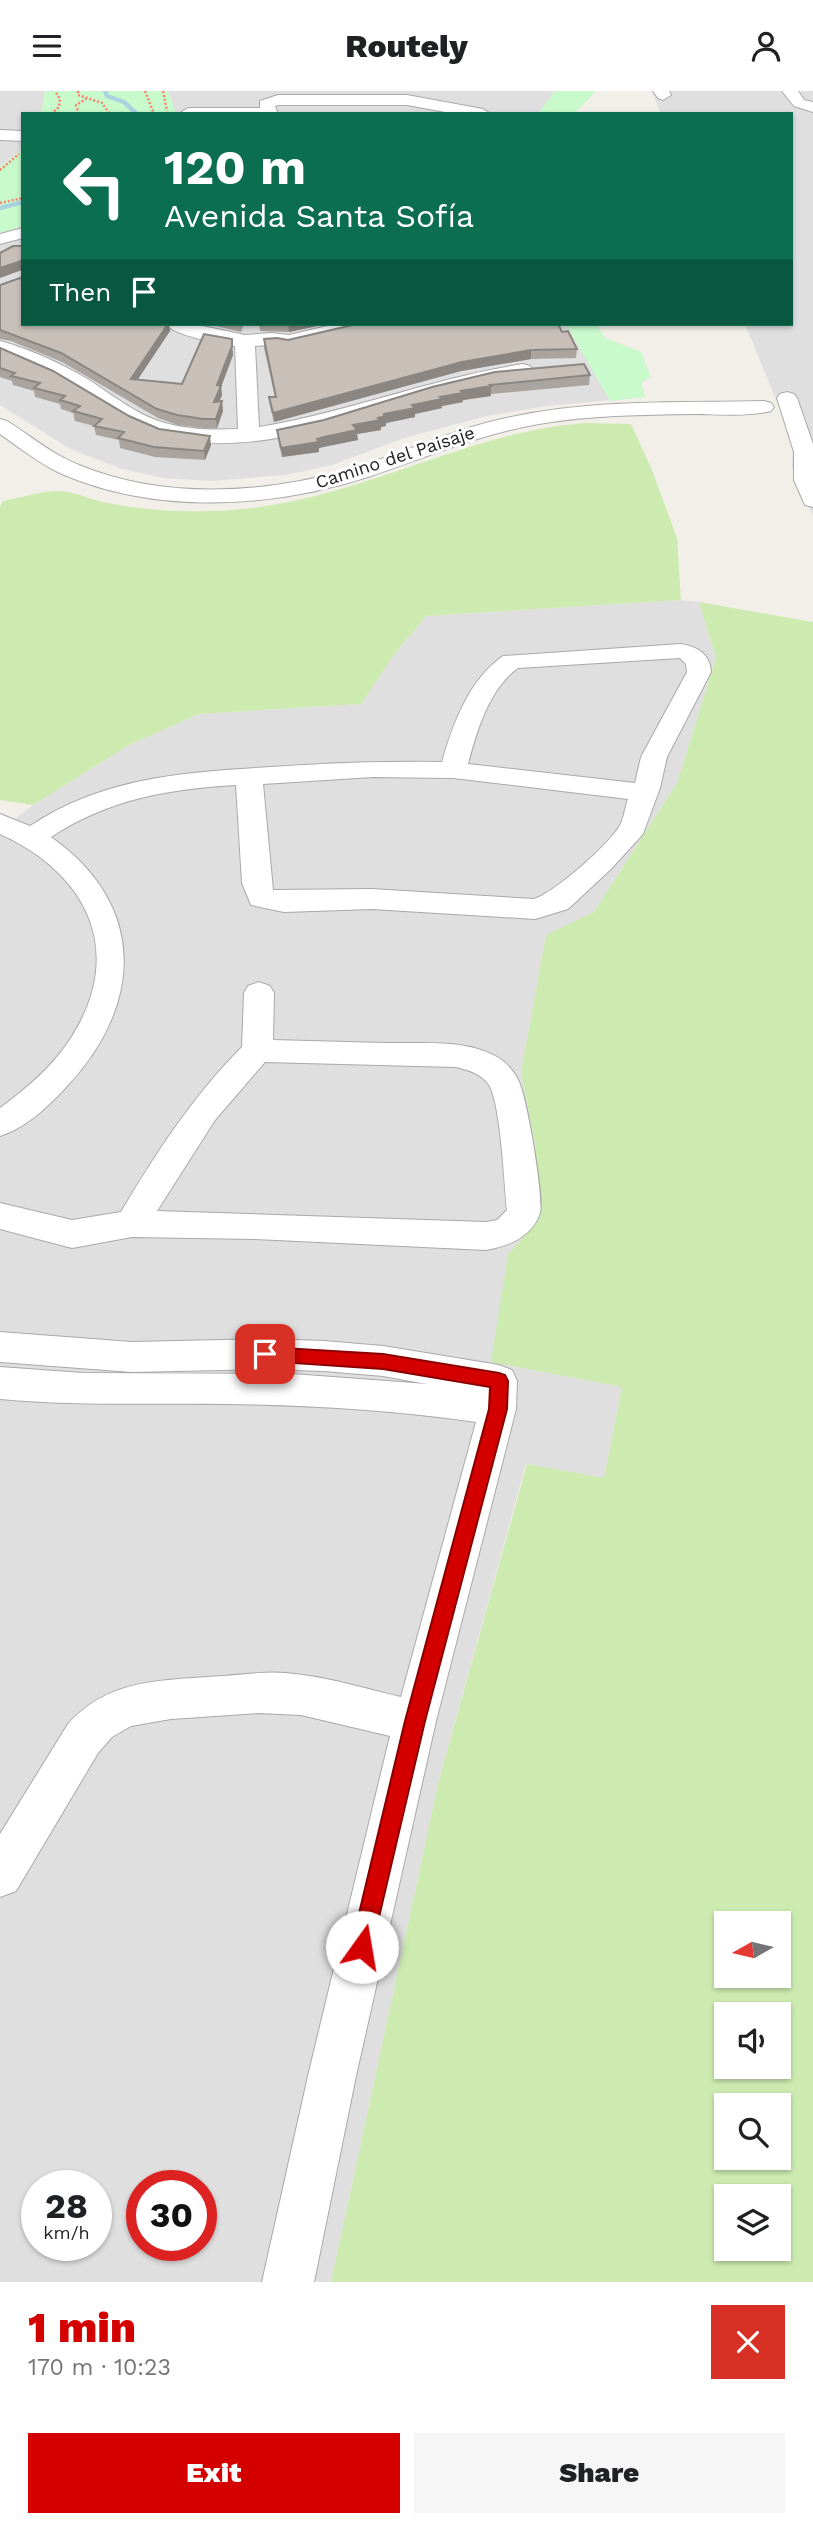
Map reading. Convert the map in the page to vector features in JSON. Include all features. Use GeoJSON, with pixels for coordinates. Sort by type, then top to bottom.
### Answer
{"type":"FeatureCollection","features":[{"type":"Feature","properties":{"kind":"street"},"geometry":{"type":"LineString","coordinates":[[790,91],[799,103],[813,107]]}},
{"type":"Feature","properties":{"kind":"street"},"geometry":{"type":"LineString","coordinates":[[270,112],[266,104],[278,100],[460,112]]}},
{"type":"Feature","properties":{"kind":"street"},"geometry":{"type":"LineString","coordinates":[[186,109],[249,112]]}},
{"type":"Feature","properties":{"kind":"street"},"geometry":{"type":"LineString","coordinates":[[0,135],[21,136]]}},
{"type":"Feature","properties":{"kind":"street"},"geometry":{"type":"LineString","coordinates":[[0,239],[21,234]]}},
{"type":"Feature","properties":{"kind":"street"},"geometry":{"type":"LineString","coordinates":[[181,326],[205,334],[245,341],[288,341],[351,326]]}},
{"type":"Feature","properties":{"kind":"street"},"geometry":{"type":"LineString","coordinates":[[245,341],[248,435]]}},
{"type":"Feature","properties":{"kind":"street"},"geometry":{"type":"LineString","coordinates":[[246,362],[280,351],[289,346],[288,341]]}},
{"type":"Feature","properties":{"kind":"street"},"geometry":{"type":"LineString","coordinates":[[0,347],[71,378],[149,425],[190,435],[268,434],[464,378],[541,368]]}},
{"type":"Feature","properties":{"kind":"street"},"geometry":{"type":"LineString","coordinates":[[787,398],[808,463],[805,479],[813,500]]}},
{"type":"Feature","properties":{"kind":"street","name":"Camino del Paisaje"},"geometry":{"type":"LineString","coordinates":[[0,425],[39,453],[87,475],[159,491],[222,494],[286,489],[332,480],[478,431],[531,419],[589,412],[764,407]]}},
{"type":"Feature","properties":{"kind":"street"},"geometry":{"type":"LineString","coordinates":[[249,777],[256,883],[261,898],[284,902],[372,899],[535,909],[558,902],[601,863],[633,828],[643,792],[648,788],[654,757],[699,672],[698,661],[687,652],[652,651],[512,661],[495,675],[464,729],[453,770]]}},
{"type":"Feature","properties":{"kind":"street"},"geometry":{"type":"LineString","coordinates":[[32,837],[67,814],[111,795],[161,783],[373,769],[453,770],[643,792]]}},
{"type":"Feature","properties":{"kind":"street"},"geometry":{"type":"LineString","coordinates":[[0,823],[32,837],[69,863],[95,896],[110,935],[110,978],[104,1001],[82,1047],[44,1090],[0,1124]]}},
{"type":"Feature","properties":{"kind":"street"},"geometry":{"type":"LineString","coordinates":[[257,1051],[259,993]]}},
{"type":"Feature","properties":{"kind":"street"},"geometry":{"type":"LineString","coordinates":[[0,1216],[72,1234],[132,1224],[255,1226],[486,1236],[504,1232],[520,1220],[524,1211],[507,1091],[494,1071],[483,1064],[456,1056],[257,1051],[231,1075],[174,1150],[132,1224]]}},
{"type":"Feature","properties":{"kind":"street"},"geometry":{"type":"LineString","coordinates":[[0,1347],[132,1357],[265,1354],[324,1356],[418,1366],[499,1395]]}},
{"type":"Feature","properties":{"kind":"street"},"geometry":{"type":"LineString","coordinates":[[0,1383],[80,1390],[226,1388],[327,1391],[429,1399],[499,1395]]}},
{"type":"Feature","properties":{"kind":"street"},"geometry":{"type":"LineString","coordinates":[[288,2282],[332,2076],[415,1721],[499,1395]]}},
{"type":"Feature","properties":{"kind":"street"},"geometry":{"type":"LineString","coordinates":[[0,1875],[79,1743],[90,1728],[118,1709],[146,1701],[284,1693],[415,1721]]}},
{"type":"Feature","properties":{"kind":"path"},"geometry":{"type":"LineString","coordinates":[[53,112],[59,107],[61,99],[55,91]]}},
{"type":"Feature","properties":{"kind":"path"},"geometry":{"type":"LineString","coordinates":[[78,91],[78,95],[102,103],[109,112]]}},
{"type":"Feature","properties":{"kind":"path"},"geometry":{"type":"LineString","coordinates":[[145,91],[153,112]]}},
{"type":"Feature","properties":{"kind":"path"},"geometry":{"type":"LineString","coordinates":[[163,91],[168,112]]}},
{"type":"Feature","properties":{"kind":"path"},"geometry":{"type":"LineString","coordinates":[[78,112],[76,105],[86,99]]}},
{"type":"Feature","properties":{"kind":"path"},"geometry":{"type":"LineString","coordinates":[[0,170],[21,154]]}},
{"type":"Feature","properties":{"kind":"path"},"geometry":{"type":"LineString","coordinates":[[0,203],[21,198]]}},
{"type":"Feature","properties":{"kind":"shaded area"},"geometry":{"type":"Polygon","coordinates":[[[0,91],[45,91],[41,112],[21,112],[21,151],[0,167],[0,91]]]}},
{"type":"Feature","properties":{"kind":"shaded area"},"geometry":{"type":"Polygon","coordinates":[[[168,91],[596,91],[575,112],[175,112],[168,91]]]}},
{"type":"Feature","properties":{"kind":"shaded area"},"geometry":{"type":"Polygon","coordinates":[[[652,91],[813,91],[813,516],[792,467],[793,441],[746,326],[793,326],[793,112],[660,112],[652,91]]]}},
{"type":"Feature","properties":{"kind":"shaded area"},"geometry":{"type":"Polygon","coordinates":[[[21,227],[21,326],[597,326],[605,338],[641,352],[650,376],[641,384],[645,397],[547,406],[487,416],[404,438],[332,465],[286,475],[212,481],[164,478],[122,469],[70,449],[0,405],[0,233],[21,227]]]}},
{"type":"Feature","properties":{"kind":"shaded area"},"geometry":{"type":"Polygon","coordinates":[[[681,600],[699,602],[716,658],[677,783],[594,912],[546,936],[521,1072],[536,1148],[532,1228],[508,1254],[622,1387],[604,1479],[526,1464],[439,1780],[331,2282],[0,2282],[0,831],[33,805],[129,745],[199,714],[361,704],[393,656],[426,616],[681,600]]]}},
{"type":"Feature","properties":{"kind":"green space"},"geometry":{"type":"Polygon","coordinates":[[[45,91],[168,91],[175,112],[41,112],[45,91]]]}},
{"type":"Feature","properties":{"kind":"green space"},"geometry":{"type":"Polygon","coordinates":[[[555,91],[596,91],[575,112],[539,112],[555,91]]]}},
{"type":"Feature","properties":{"kind":"green space"},"geometry":{"type":"Polygon","coordinates":[[[21,151],[21,227],[0,233],[0,167],[21,151]]]}},
{"type":"Feature","properties":{"kind":"green space"},"geometry":{"type":"Polygon","coordinates":[[[567,326],[597,326],[605,338],[641,352],[650,376],[641,384],[645,397],[610,401],[567,326]]]}},
{"type":"Feature","properties":{"kind":"green space"},"geometry":{"type":"Polygon","coordinates":[[[585,423],[631,424],[652,470],[677,538],[681,600],[426,616],[393,656],[361,704],[199,714],[129,745],[33,805],[0,800],[0,506],[3,501],[61,491],[107,503],[166,510],[207,511],[266,506],[347,487],[504,437],[585,423]]]}},
{"type":"Feature","properties":{"kind":"green space"},"geometry":{"type":"Polygon","coordinates":[[[699,602],[813,622],[813,2282],[331,2282],[439,1780],[527,1464],[604,1478],[622,1387],[491,1362],[508,1254],[532,1228],[536,1148],[521,1072],[546,935],[594,912],[677,783],[716,658],[699,602]]]}},
{"type":"Feature","properties":{"kind":"building"},"geometry":{"type":"Polygon","coordinates":[[[13,246],[21,246],[21,261],[0,268],[0,253],[13,246]]]}},
{"type":"Feature","properties":{"kind":"building"},"geometry":{"type":"Polygon","coordinates":[[[21,278],[21,326],[167,326],[131,379],[182,384],[204,334],[232,339],[232,346],[217,385],[221,386],[214,402],[222,401],[216,419],[177,415],[157,409],[61,353],[0,330],[0,285],[21,278]]]}},
{"type":"Feature","properties":{"kind":"building"},"geometry":{"type":"Polygon","coordinates":[[[348,326],[559,326],[562,332],[568,331],[577,349],[531,350],[462,362],[273,413],[269,397],[276,397],[264,339],[288,340],[348,326]]]}},
{"type":"Feature","properties":{"kind":"building"},"geometry":{"type":"Polygon","coordinates":[[[0,348],[53,371],[129,416],[159,429],[210,436],[204,451],[154,447],[118,438],[124,432],[94,426],[102,419],[73,411],[80,406],[60,400],[65,396],[34,388],[40,383],[11,376],[15,373],[0,368],[0,348]]]}},
{"type":"Feature","properties":{"kind":"building"},"geometry":{"type":"Polygon","coordinates":[[[584,364],[590,375],[490,385],[461,391],[463,393],[412,405],[415,408],[384,414],[385,416],[378,418],[381,420],[353,425],[357,430],[317,439],[319,442],[281,448],[277,430],[324,420],[432,387],[495,372],[584,364]]]}},
{"type":"Feature","properties":{"kind":"waterway"},"geometry":{"type":"LineString","coordinates":[[105,91],[107,96],[124,102],[135,112]]}},
{"type":"Feature","properties":{"kind":"waterway"},"geometry":{"type":"LineString","coordinates":[[0,208],[21,203]]}},
{"type":"Feature","properties":{"kind":"route"},"geometry":{"type":"LineString","coordinates":[[265,1354],[383,1361],[499,1381],[498,1409],[415,1721],[362,1947]]}}]}
